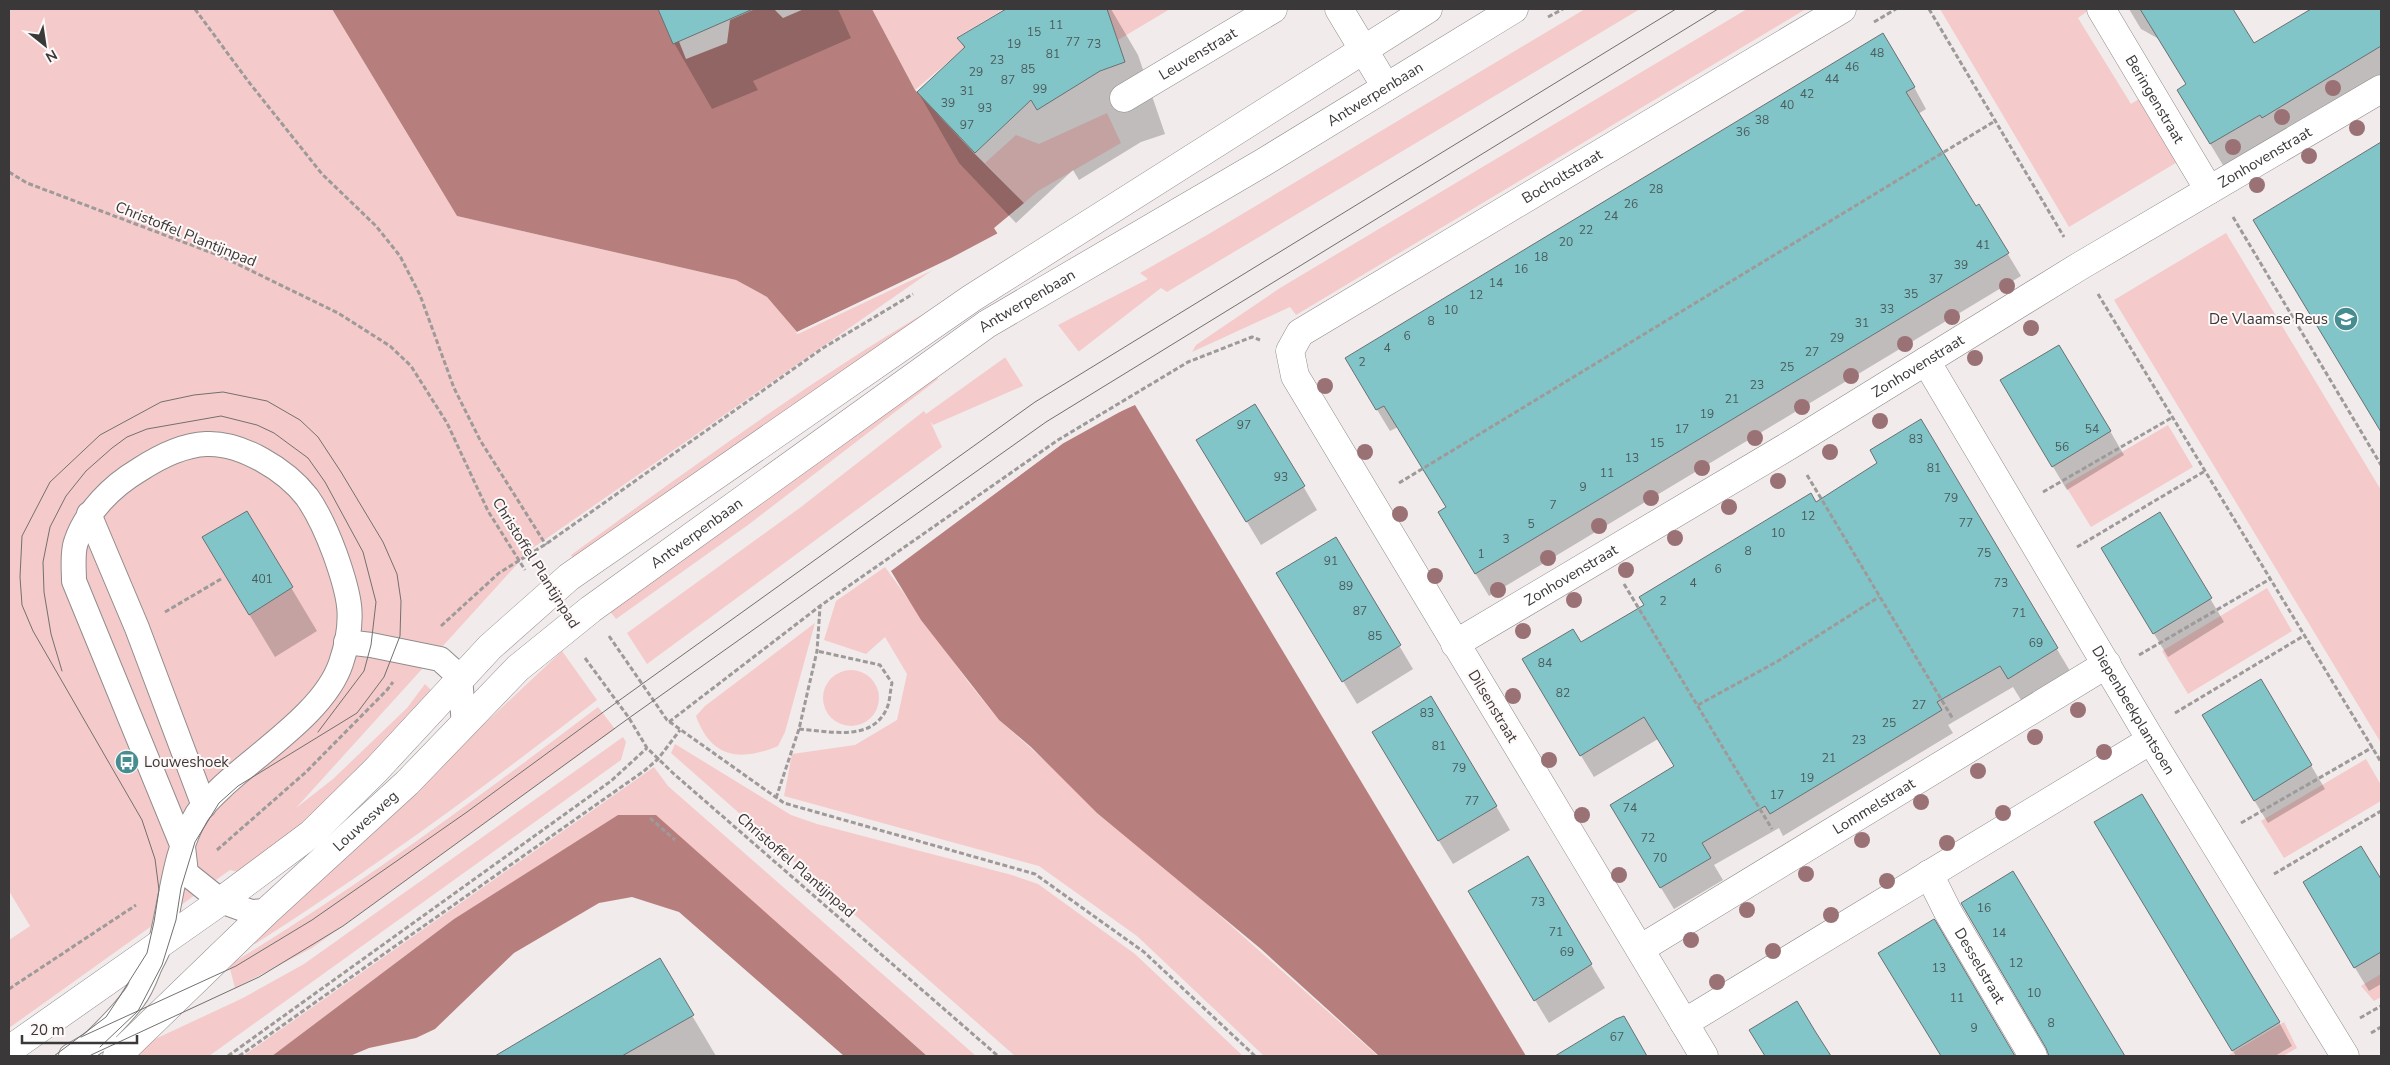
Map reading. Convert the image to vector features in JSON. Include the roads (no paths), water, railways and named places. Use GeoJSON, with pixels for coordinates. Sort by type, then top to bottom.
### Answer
{"type":"FeatureCollection","features":[{"type":"Feature","properties":{"kind":"street","name":"Leuvenstraat"},"geometry":{"type":"LineString","coordinates":[[1124,98],[1273,9]]}},
{"type":"Feature","properties":{"kind":"street"},"geometry":{"type":"LineString","coordinates":[[1339,9],[1386,87]]}},
{"type":"Feature","properties":{"kind":"street","name":"Antwerpenbaan"},"geometry":{"type":"LineString","coordinates":[[545,598],[569,577],[972,298],[1428,9]]}},
{"type":"Feature","properties":{"kind":"street","name":"Antwerpenbaan"},"geometry":{"type":"LineString","coordinates":[[566,629],[591,609],[987,324],[1036,293],[1264,162],[1514,9]]}},
{"type":"Feature","properties":{"kind":"street","name":"Bocholtstraat"},"geometry":{"type":"LineString","coordinates":[[1290,351],[1300,333],[1842,9]]}},
{"type":"Feature","properties":{"kind":"street","name":"Beringenstraat"},"geometry":{"type":"LineString","coordinates":[[2101,9],[2215,186]]}},
{"type":"Feature","properties":{"kind":"street","name":"Zonhovenstraat"},"geometry":{"type":"LineString","coordinates":[[1456,644],[1790,446],[2080,266],[2381,89]]}},
{"type":"Feature","properties":{"kind":"street","name":"Dilsenstraat"},"geometry":{"type":"LineString","coordinates":[[1290,351],[1296,376],[1369,501],[1704,1056]]}},
{"type":"Feature","properties":{"kind":"street","name":"Diepenbeekplantsoen"},"geometry":{"type":"LineString","coordinates":[[1926,361],[2148,736],[2345,1056]]}},
{"type":"Feature","properties":{"kind":"street","name":"Louwesweg"},"geometry":{"type":"LineString","coordinates":[[9,1050],[222,901],[311,834],[376,770],[460,677],[490,647],[545,598]]}},
{"type":"Feature","properties":{"kind":"street","name":"Louwesweg"},"geometry":{"type":"LineString","coordinates":[[116,1056],[267,911],[407,783],[518,668],[566,629]]}},
{"type":"Feature","properties":{"kind":"street","name":"Lommelstraat"},"geometry":{"type":"LineString","coordinates":[[1640,949],[1969,747],[2109,668]]}},
{"type":"Feature","properties":{"kind":"street"},"geometry":{"type":"LineString","coordinates":[[1684,1023],[1929,874],[2148,736]]}},
{"type":"Feature","properties":{"kind":"street","name":"Desselstraat"},"geometry":{"type":"LineString","coordinates":[[1929,874],[1948,912],[2033,1056]]}},
{"type":"Feature","properties":{"kind":"lane"},"geometry":{"type":"LineString","coordinates":[[161,943],[183,847],[196,815],[234,775],[287,732],[309,711],[331,682],[340,665],[350,625],[348,590],[329,537],[306,497],[286,478],[259,457],[221,444],[205,444],[180,449],[156,459],[125,478],[89,514],[75,544],[74,581],[183,847],[186,872],[222,901],[251,912],[267,911]]}},
{"type":"Feature","properties":{"kind":"lane"},"geometry":{"type":"LineString","coordinates":[[89,514],[137,628],[204,806]]}},
{"type":"Feature","properties":{"kind":"lane"},"geometry":{"type":"LineString","coordinates":[[346,642],[440,659],[460,677],[464,725]]}},
{"type":"Feature","properties":{"kind":"lane","name":"Louwesweg"},"geometry":{"type":"LineString","coordinates":[[81,1050],[135,998],[161,943]]}},
{"type":"Feature","properties":{"kind":"lane","name":"Louwesweg"},"geometry":{"type":"LineString","coordinates":[[81,1050],[120,1029],[164,1011]]}},
{"type":"Feature","properties":{"kind":"tram line"},"geometry":{"type":"LineString","coordinates":[[81,1037],[236,966],[312,920],[467,812],[1035,402],[1676,9]]}},
{"type":"Feature","properties":{"kind":"tram line"},"geometry":{"type":"LineString","coordinates":[[91,1055],[259,977],[343,926],[629,718],[1046,422],[1718,9]]}},
{"type":"Feature","properties":{"kind":"tram line"},"geometry":{"type":"LineString","coordinates":[[54,1056],[106,1017],[118,999],[147,953],[159,890],[155,859],[142,820],[33,631],[22,605],[20,577],[22,536],[50,482],[100,435],[161,402],[194,395],[223,392],[267,401],[300,420],[318,437],[383,542],[397,574],[401,601],[400,636],[384,677],[357,713],[238,786],[219,803],[195,842],[181,888],[176,920],[162,965],[138,1011],[100,1047]]}},
{"type":"Feature","properties":{"kind":"tram line"},"geometry":{"type":"LineString","coordinates":[[62,671],[51,634],[44,592],[43,562],[50,527],[66,496],[86,471],[127,437],[147,429],[221,416],[257,425],[274,433],[308,458],[325,482],[363,552],[376,602],[371,645],[364,671],[318,732]]}},
{"type":"Feature","properties":{"kind":"place","name":"De Vlaamse Reus"},"geometry":{"type":"Point","coordinates":[2346,319]}},
{"type":"Feature","properties":{"kind":"place","name":"Louweshoek"},"geometry":{"type":"Point","coordinates":[127,762]}}]}
